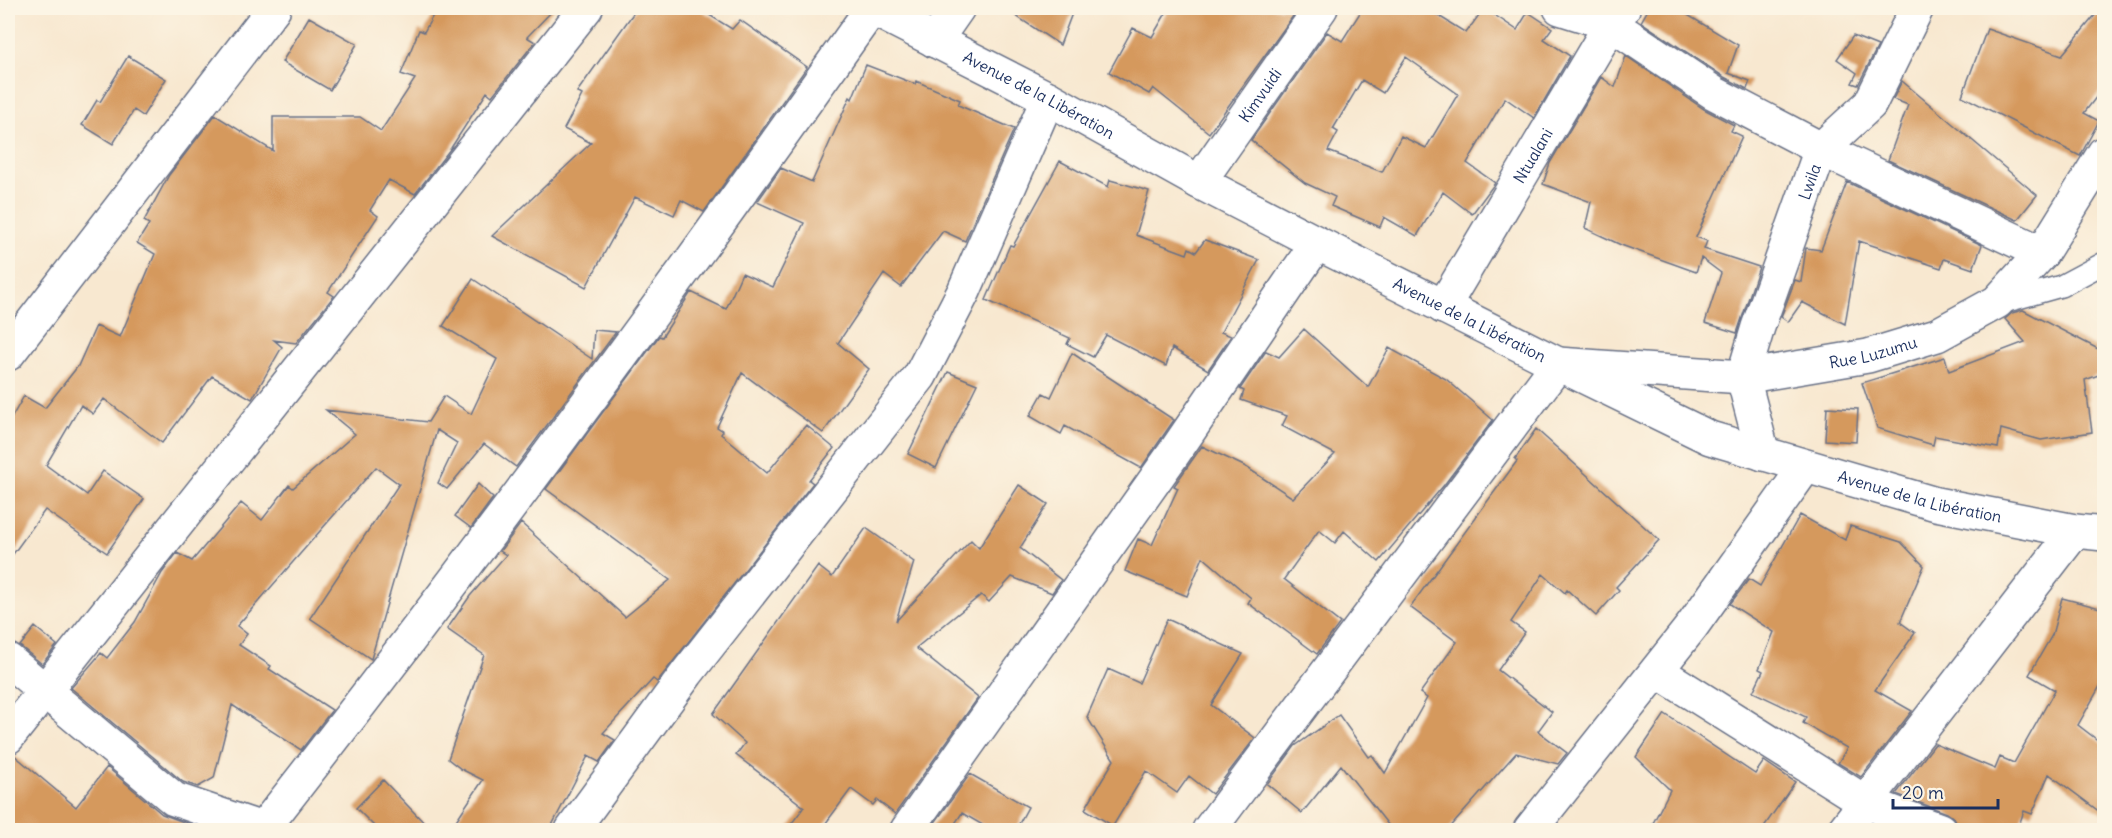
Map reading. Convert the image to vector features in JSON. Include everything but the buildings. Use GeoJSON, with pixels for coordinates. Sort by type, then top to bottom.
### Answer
{"type":"FeatureCollection","features":[{"type":"Feature","properties":{"kind":"main road"},"geometry":{"type":"LineString","coordinates":[[8,354],[274,8]]}},
{"type":"Feature","properties":{"kind":"main road"},"geometry":{"type":"LineString","coordinates":[[8,737],[586,8]]}},
{"type":"Feature","properties":{"kind":"main road"},"geometry":{"type":"LineString","coordinates":[[8,660],[174,799],[263,830],[400,654],[558,442],[711,235],[871,8]]}},
{"type":"Feature","properties":{"kind":"main road","name":"Avenue de la Libération"},"geometry":{"type":"LineString","coordinates":[[871,8],[1048,99],[1199,182],[1317,243],[1710,438],[1936,504],[2090,533]]}},
{"type":"Feature","properties":{"kind":"main road"},"geometry":{"type":"LineString","coordinates":[[935,41],[958,8]]}},
{"type":"Feature","properties":{"kind":"main road","name":"Kimvuidi"},"geometry":{"type":"LineString","coordinates":[[1199,182],[1321,8]]}},
{"type":"Feature","properties":{"kind":"main road"},"geometry":{"type":"LineString","coordinates":[[1560,8],[1617,16],[1714,93],[1821,149],[2042,253]]}},
{"type":"Feature","properties":{"kind":"main road","name":"Lwila"},"geometry":{"type":"LineString","coordinates":[[1743,377],[1758,327],[1821,149],[1870,104],[1917,8]]}},
{"type":"Feature","properties":{"kind":"main road","name":"Ntualani"},"geometry":{"type":"LineString","coordinates":[[1443,307],[1617,16]]}},
{"type":"Feature","properties":{"kind":"main road"},"geometry":{"type":"LineString","coordinates":[[572,831],[687,673],[920,376],[964,291],[1048,99]]}},
{"type":"Feature","properties":{"kind":"main road","name":"Rue Luzumu"},"geometry":{"type":"LineString","coordinates":[[1558,364],[1743,377],[1868,356],[1937,335],[1996,302],[2042,253],[2104,153]]}},
{"type":"Feature","properties":{"kind":"main road"},"geometry":{"type":"LineString","coordinates":[[907,831],[1174,453],[1317,243]]}},
{"type":"Feature","properties":{"kind":"main road"},"geometry":{"type":"LineString","coordinates":[[1209,831],[1558,364]]}},
{"type":"Feature","properties":{"kind":"main road"},"geometry":{"type":"LineString","coordinates":[[1743,377],[1763,454]]}},
{"type":"Feature","properties":{"kind":"main road"},"geometry":{"type":"LineString","coordinates":[[1530,831],[1692,626],[1805,467]]}},
{"type":"Feature","properties":{"kind":"main road"},"geometry":{"type":"LineString","coordinates":[[1844,831],[1865,802],[2090,533]]}},
{"type":"Feature","properties":{"kind":"main road"},"geometry":{"type":"LineString","coordinates":[[1656,671],[1865,802],[1940,831]]}},
{"type":"Feature","properties":{"kind":"lane"},"geometry":{"type":"LineString","coordinates":[[1988,306],[2061,286],[2104,262]]}}]}
